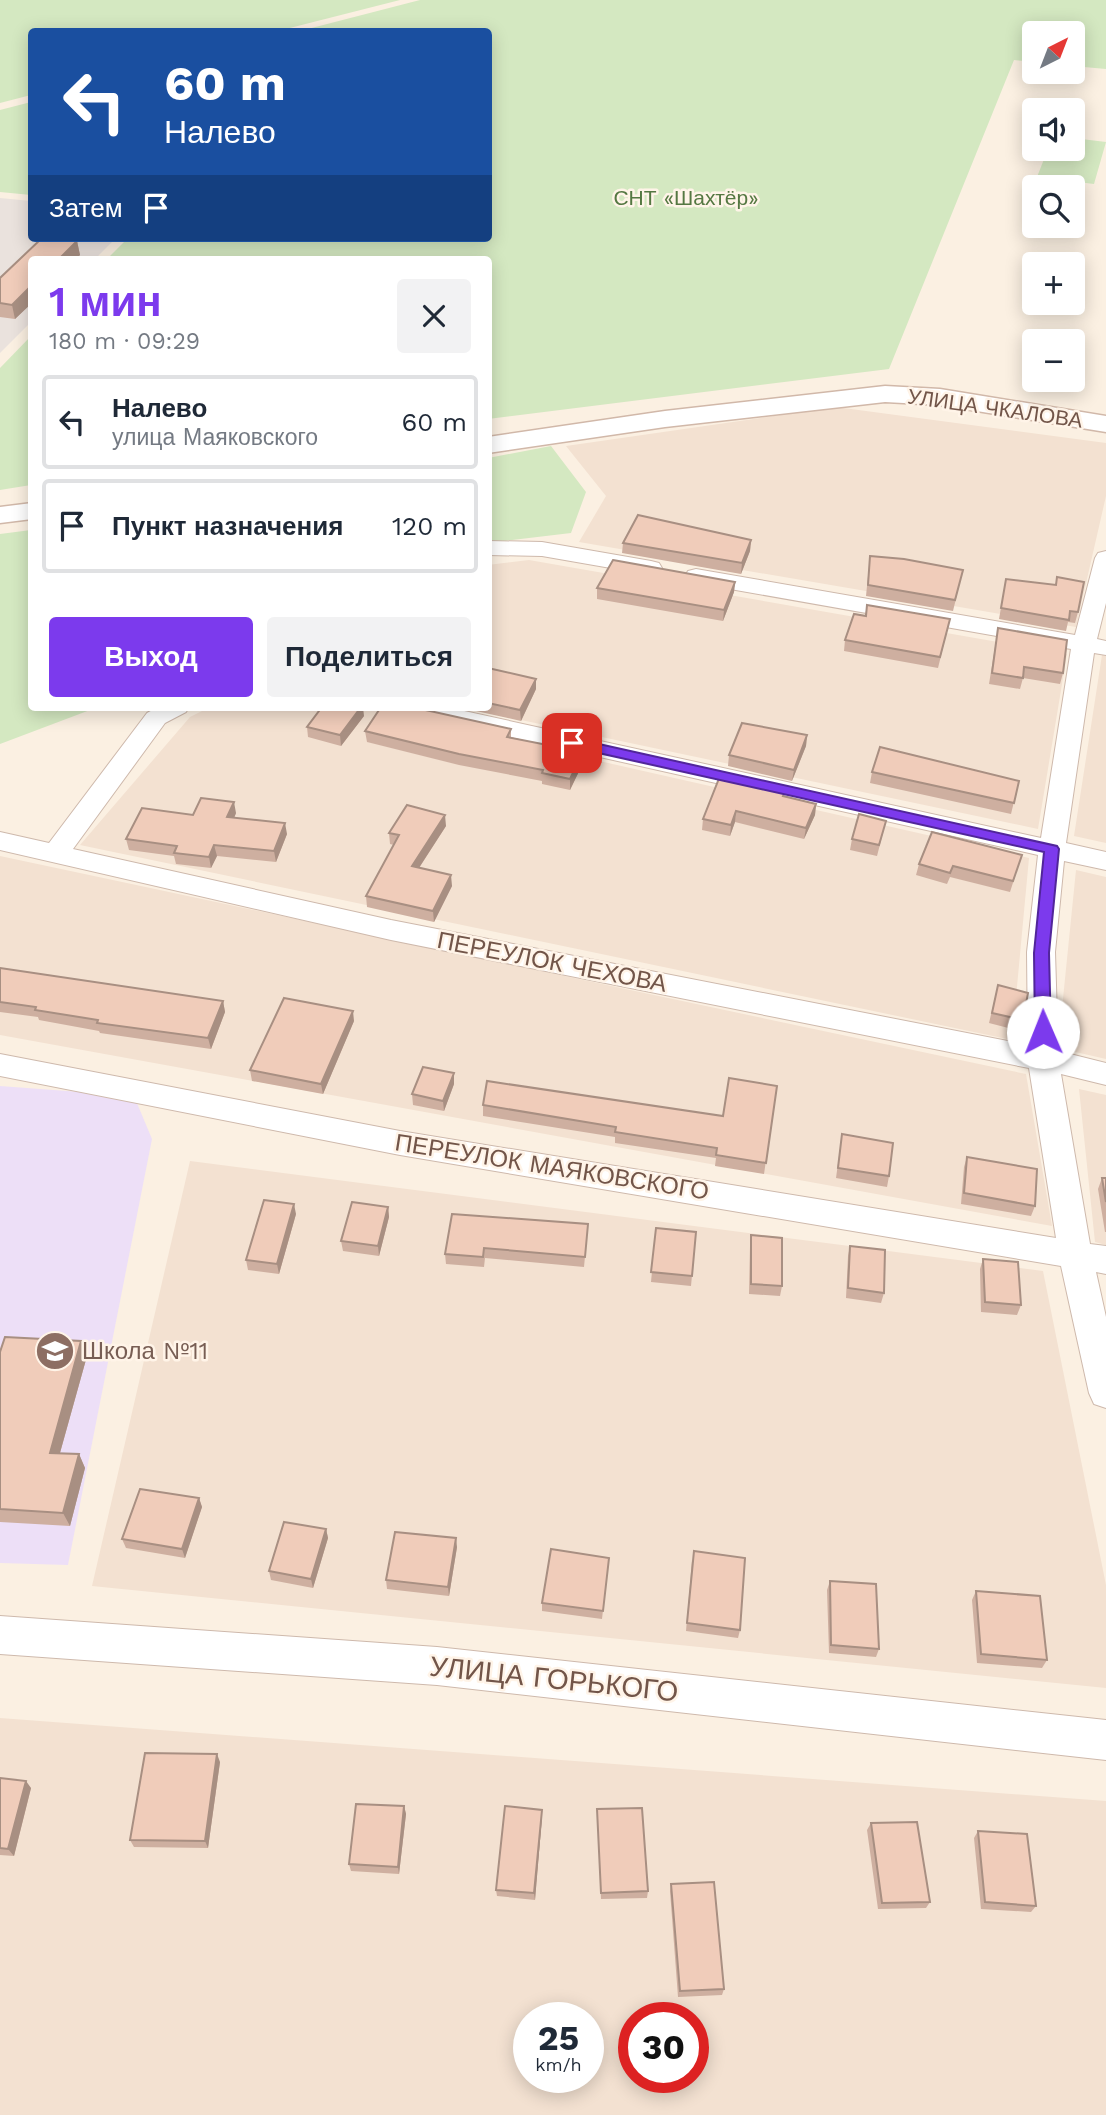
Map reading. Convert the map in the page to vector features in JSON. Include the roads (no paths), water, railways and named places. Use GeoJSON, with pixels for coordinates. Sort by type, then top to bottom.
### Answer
{"type":"FeatureCollection","features":[{"type":"Feature","properties":{"kind":"main road","name":"УЛИЦА ЧКАЛОВА"},"geometry":{"type":"LineString","coordinates":[[492,444],[665,419],[885,394],[940,397],[1106,424]]}},
{"type":"Feature","properties":{"kind":"main road"},"geometry":{"type":"LineString","coordinates":[[0,515],[28,512]]}},
{"type":"Feature","properties":{"kind":"street"},"geometry":{"type":"LineString","coordinates":[[492,548],[542,549],[1095,646]]}},
{"type":"Feature","properties":{"kind":"street"},"geometry":{"type":"LineString","coordinates":[[1106,558],[1095,646],[1052,849],[1041,953],[1043,1059],[1075,1253],[1106,1393]]}},
{"type":"Feature","properties":{"kind":"street"},"geometry":{"type":"LineString","coordinates":[[57,852],[156,719],[170,711]]}},
{"type":"Feature","properties":{"kind":"street"},"geometry":{"type":"LineString","coordinates":[[430,711],[1106,861]]}},
{"type":"Feature","properties":{"kind":"street","name":"ПЕРЕУЛОК ЧЕХОВА"},"geometry":{"type":"LineString","coordinates":[[0,841],[391,930],[1043,1059],[1106,1074]]}},
{"type":"Feature","properties":{"kind":"street","name":"ПЕРЕУЛОК МАЯКОВСКОГО"},"geometry":{"type":"LineString","coordinates":[[0,1065],[400,1143],[1106,1260]]}},
{"type":"Feature","properties":{"kind":"street","name":"УЛИЦА ГОРЬКОГО"},"geometry":{"type":"LineString","coordinates":[[0,1635],[437,1666],[1106,1740]]}},
{"type":"Feature","properties":{"kind":"place","name":"Школа №11"},"geometry":{"type":"Point","coordinates":[55,1351]}},
{"type":"Feature","properties":{"kind":"park label","name":"СНТ «Шахтёр»"},"geometry":{"type":"Point","coordinates":[686,197]}}]}
